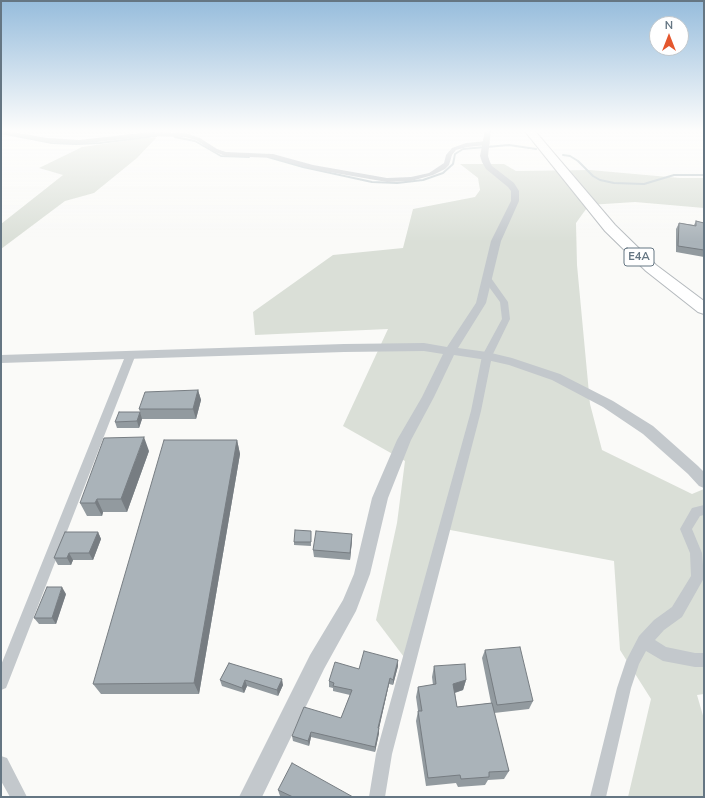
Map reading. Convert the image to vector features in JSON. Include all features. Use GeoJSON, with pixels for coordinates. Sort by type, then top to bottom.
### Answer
{"type":"FeatureCollection","features":[{"type":"Feature","properties":{"kind":"highway","name":"E4A"},"geometry":{"type":"LineString","coordinates":[[559,167],[610,228],[651,268],[704,309]]}},
{"type":"Feature","properties":{"kind":"highway","name":"E4A"},"geometry":{"type":"LineString","coordinates":[[583,196],[660,266],[704,298]]}},
{"type":"Feature","properties":{"kind":"street"},"geometry":{"type":"LineString","coordinates":[[313,167],[388,180],[411,179],[431,174],[444,167]]}},
{"type":"Feature","properties":{"kind":"street"},"geometry":{"type":"LineString","coordinates":[[250,797],[317,662],[350,605],[362,574],[380,498],[388,477],[442,364],[452,350],[470,317],[481,303],[488,280],[496,241],[515,201],[515,191],[511,185],[489,167]]}},
{"type":"Feature","properties":{"kind":"street"},"geometry":{"type":"LineString","coordinates":[[377,797],[384,754],[476,411],[487,356],[506,319],[504,302],[488,280]]}},
{"type":"Feature","properties":{"kind":"street"},"geometry":{"type":"LineString","coordinates":[[1,359],[131,354],[424,347],[487,356],[512,362],[556,377],[608,404],[648,430],[693,470],[704,482]]}},
{"type":"Feature","properties":{"kind":"street"},"geometry":{"type":"LineString","coordinates":[[1,683],[131,354]]}},
{"type":"Feature","properties":{"kind":"street"},"geometry":{"type":"LineString","coordinates":[[598,797],[624,688],[633,660],[644,641],[659,625],[677,612],[698,577],[696,553],[686,529],[696,512],[704,510]]}},
{"type":"Feature","properties":{"kind":"street"},"geometry":{"type":"LineString","coordinates":[[644,641],[663,654],[694,660],[704,660]]}},
{"type":"Feature","properties":{"kind":"street"},"geometry":{"type":"LineString","coordinates":[[1,764],[19,797]]}},
{"type":"Feature","properties":{"kind":"shaded area"},"geometry":{"type":"Polygon","coordinates":[[[126,167],[94,193],[65,201],[1,249],[1,224],[63,175],[39,168],[126,167]]]}},
{"type":"Feature","properties":{"kind":"shaded area"},"geometry":{"type":"Polygon","coordinates":[[[464,167],[510,167],[516,171],[590,170],[680,178],[704,178],[704,208],[635,202],[589,205],[576,223],[577,265],[590,404],[602,450],[692,494],[704,489],[704,694],[697,695],[704,719],[704,797],[628,797],[651,699],[620,650],[614,561],[445,529],[407,661],[376,620],[397,523],[405,461],[343,426],[388,329],[255,335],[253,312],[333,255],[403,248],[413,209],[475,197],[480,190],[478,178],[464,167]]]}},
{"type":"Feature","properties":{"kind":"building"},"geometry":{"type":"Polygon","coordinates":[[[696,221],[704,223],[704,250],[678,246],[679,223],[696,226],[696,221]]]}},
{"type":"Feature","properties":{"kind":"building"},"geometry":{"type":"Polygon","coordinates":[[[198,390],[193,409],[139,409],[145,392],[198,390]]]}},
{"type":"Feature","properties":{"kind":"building"},"geometry":{"type":"Polygon","coordinates":[[[119,412],[140,412],[137,421],[115,422],[119,412]]]}},
{"type":"Feature","properties":{"kind":"building"},"geometry":{"type":"Polygon","coordinates":[[[144,437],[121,499],[97,499],[95,503],[80,503],[104,438],[144,437]]]}},
{"type":"Feature","properties":{"kind":"building"},"geometry":{"type":"Polygon","coordinates":[[[164,440],[237,440],[194,683],[93,684],[164,440]]]}},
{"type":"Feature","properties":{"kind":"building"},"geometry":{"type":"Polygon","coordinates":[[[295,530],[311,531],[311,542],[294,542],[295,530]]]}},
{"type":"Feature","properties":{"kind":"building"},"geometry":{"type":"Polygon","coordinates":[[[316,531],[352,534],[350,553],[313,550],[316,531]]]}},
{"type":"Feature","properties":{"kind":"building"},"geometry":{"type":"Polygon","coordinates":[[[65,532],[98,532],[89,553],[69,553],[67,558],[54,558],[65,532]]]}},
{"type":"Feature","properties":{"kind":"building"},"geometry":{"type":"Polygon","coordinates":[[[47,587],[62,587],[52,618],[34,618],[47,587]]]}},
{"type":"Feature","properties":{"kind":"building"},"geometry":{"type":"Polygon","coordinates":[[[520,647],[533,701],[497,705],[485,650],[520,647]]]}},
{"type":"Feature","properties":{"kind":"building"},"geometry":{"type":"Polygon","coordinates":[[[364,651],[398,660],[393,680],[390,678],[375,747],[311,732],[308,741],[292,736],[304,707],[341,718],[352,690],[333,686],[334,683],[329,681],[335,662],[359,669],[364,651]]]}},
{"type":"Feature","properties":{"kind":"building"},"geometry":{"type":"Polygon","coordinates":[[[229,663],[282,679],[277,690],[245,680],[242,688],[220,680],[229,663]]]}},
{"type":"Feature","properties":{"kind":"building"},"geometry":{"type":"Polygon","coordinates":[[[465,664],[466,680],[453,684],[457,707],[492,703],[509,771],[489,772],[489,777],[461,779],[460,775],[428,778],[418,711],[422,711],[418,687],[436,684],[434,666],[465,664]]]}},
{"type":"Feature","properties":{"kind":"building"},"geometry":{"type":"Polygon","coordinates":[[[292,763],[353,797],[293,797],[278,790],[292,763]]]}},
{"type":"Feature","properties":{"kind":"waterway"},"geometry":{"type":"LineString","coordinates":[[304,167],[372,182],[397,183],[423,180],[443,173],[449,167]]}},
{"type":"Feature","properties":{"kind":"waterway"},"geometry":{"type":"LineString","coordinates":[[584,167],[593,176],[600,180],[614,183],[644,184],[674,175],[704,175]]}}]}
